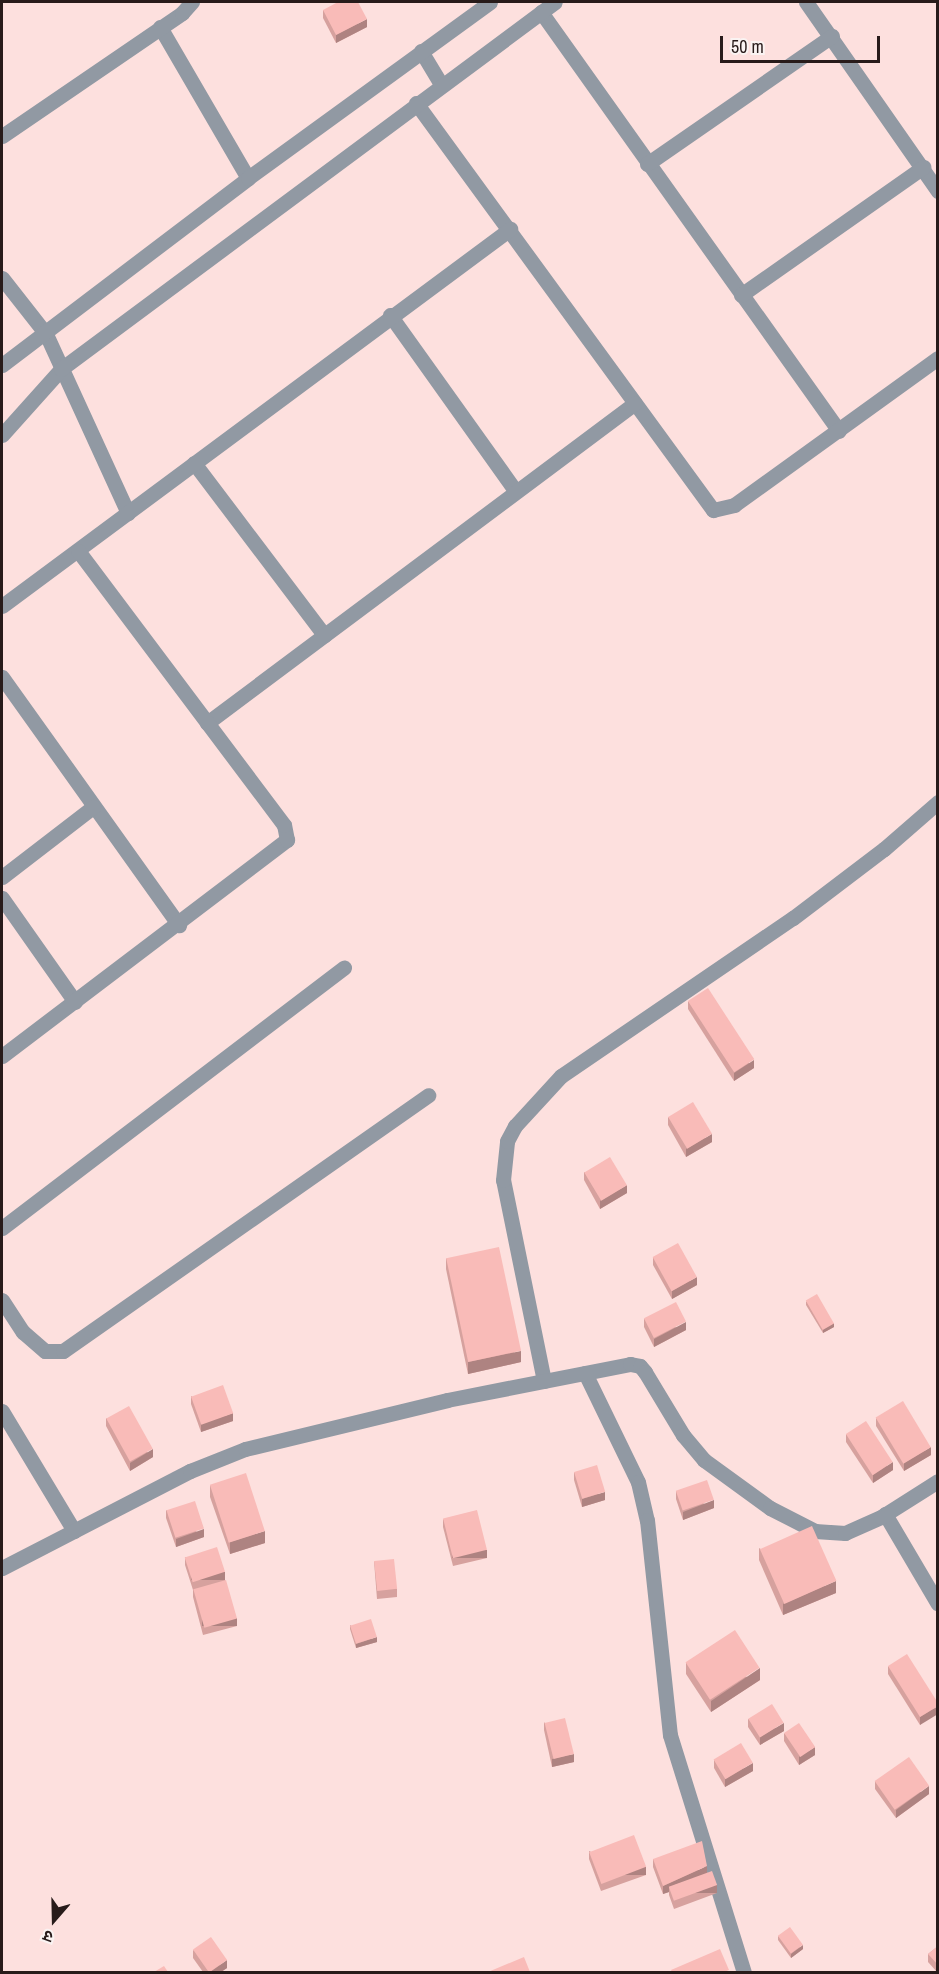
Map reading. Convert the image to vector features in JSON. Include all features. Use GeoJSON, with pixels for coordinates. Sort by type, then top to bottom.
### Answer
{"type":"FeatureCollection","features":[{"type":"Feature","properties":{"kind":"street"},"geometry":{"type":"LineString","coordinates":[[2,136],[160,27],[192,2]]}},
{"type":"Feature","properties":{"kind":"street"},"geometry":{"type":"LineString","coordinates":[[2,365],[46,334],[248,178],[490,2]]}},
{"type":"Feature","properties":{"kind":"street"},"geometry":{"type":"LineString","coordinates":[[2,435],[62,369],[441,84],[555,2]]}},
{"type":"Feature","properties":{"kind":"street"},"geometry":{"type":"LineString","coordinates":[[806,2],[938,190]]}},
{"type":"Feature","properties":{"kind":"street"},"geometry":{"type":"LineString","coordinates":[[541,12],[839,431]]}},
{"type":"Feature","properties":{"kind":"street"},"geometry":{"type":"LineString","coordinates":[[160,27],[248,178]]}},
{"type":"Feature","properties":{"kind":"street"},"geometry":{"type":"LineString","coordinates":[[647,164],[832,36]]}},
{"type":"Feature","properties":{"kind":"street"},"geometry":{"type":"LineString","coordinates":[[421,51],[441,84]]}},
{"type":"Feature","properties":{"kind":"street"},"geometry":{"type":"LineString","coordinates":[[416,103],[713,510],[734,505],[938,358]]}},
{"type":"Feature","properties":{"kind":"street"},"geometry":{"type":"LineString","coordinates":[[741,295],[923,167]]}},
{"type":"Feature","properties":{"kind":"street"},"geometry":{"type":"LineString","coordinates":[[2,606],[390,315],[510,230]]}},
{"type":"Feature","properties":{"kind":"street"},"geometry":{"type":"LineString","coordinates":[[2,278],[46,334],[128,513]]}},
{"type":"Feature","properties":{"kind":"street"},"geometry":{"type":"LineString","coordinates":[[390,315],[515,490]]}},
{"type":"Feature","properties":{"kind":"street"},"geometry":{"type":"LineString","coordinates":[[207,723],[515,490],[635,403]]}},
{"type":"Feature","properties":{"kind":"street"},"geometry":{"type":"LineString","coordinates":[[194,463],[324,635]]}},
{"type":"Feature","properties":{"kind":"street"},"geometry":{"type":"LineString","coordinates":[[2,1056],[179,925],[287,840],[284,825],[78,551]]}},
{"type":"Feature","properties":{"kind":"street"},"geometry":{"type":"LineString","coordinates":[[2,677],[179,925]]}},
{"type":"Feature","properties":{"kind":"street"},"geometry":{"type":"LineString","coordinates":[[544,1381],[503,1180],[507,1142],[515,1126],[561,1076],[793,918],[884,849],[938,802]]}},
{"type":"Feature","properties":{"kind":"street"},"geometry":{"type":"LineString","coordinates":[[2,877],[93,807]]}},
{"type":"Feature","properties":{"kind":"street"},"geometry":{"type":"LineString","coordinates":[[2,898],[75,1002]]}},
{"type":"Feature","properties":{"kind":"street"},"geometry":{"type":"LineString","coordinates":[[2,1228],[344,967]]}},
{"type":"Feature","properties":{"kind":"street"},"geometry":{"type":"LineString","coordinates":[[2,1300],[23,1332],[45,1351],[63,1351],[428,1095]]}},
{"type":"Feature","properties":{"kind":"street"},"geometry":{"type":"LineString","coordinates":[[2,1568],[190,1471],[245,1449],[447,1400],[585,1373],[640,1366],[683,1435],[704,1460],[770,1508],[814,1531],[845,1533],[885,1514],[938,1480]]}},
{"type":"Feature","properties":{"kind":"street"},"geometry":{"type":"LineString","coordinates":[[585,1373],[638,1482],[647,1520],[670,1735],[744,1972]]}},
{"type":"Feature","properties":{"kind":"street"},"geometry":{"type":"LineString","coordinates":[[2,1411],[74,1531]]}},
{"type":"Feature","properties":{"kind":"street"},"geometry":{"type":"LineString","coordinates":[[885,1514],[938,1604]]}},
{"type":"Feature","properties":{"kind":"building"},"geometry":{"type":"Polygon","coordinates":[[[338,2],[358,2],[367,19],[336,35],[323,10],[338,2]]]}},
{"type":"Feature","properties":{"kind":"building"},"geometry":{"type":"Polygon","coordinates":[[[708,988],[754,1059],[734,1072],[688,1001],[708,988]]]}},
{"type":"Feature","properties":{"kind":"building"},"geometry":{"type":"Polygon","coordinates":[[[693,1102],[712,1134],[687,1149],[668,1117],[693,1102]]]}},
{"type":"Feature","properties":{"kind":"building"},"geometry":{"type":"Polygon","coordinates":[[[610,1157],[627,1185],[601,1201],[584,1172],[610,1157]]]}},
{"type":"Feature","properties":{"kind":"building"},"geometry":{"type":"Polygon","coordinates":[[[678,1243],[697,1277],[672,1291],[653,1257],[678,1243]]]}},
{"type":"Feature","properties":{"kind":"building"},"geometry":{"type":"Polygon","coordinates":[[[499,1247],[521,1351],[468,1362],[446,1258],[499,1247]]]}},
{"type":"Feature","properties":{"kind":"building"},"geometry":{"type":"Polygon","coordinates":[[[817,1294],[834,1323],[823,1330],[806,1300],[817,1294]]]}},
{"type":"Feature","properties":{"kind":"building"},"geometry":{"type":"Polygon","coordinates":[[[676,1302],[686,1322],[654,1338],[644,1318],[676,1302]]]}},
{"type":"Feature","properties":{"kind":"building"},"geometry":{"type":"Polygon","coordinates":[[[223,1385],[233,1413],[201,1425],[191,1397],[223,1385]]]}},
{"type":"Feature","properties":{"kind":"building"},"geometry":{"type":"Polygon","coordinates":[[[903,1401],[931,1447],[903,1464],[876,1417],[903,1401]]]}},
{"type":"Feature","properties":{"kind":"building"},"geometry":{"type":"Polygon","coordinates":[[[129,1406],[153,1449],[130,1461],[106,1419],[129,1406]]]}},
{"type":"Feature","properties":{"kind":"building"},"geometry":{"type":"Polygon","coordinates":[[[866,1421],[893,1462],[873,1475],[846,1434],[866,1421]]]}},
{"type":"Feature","properties":{"kind":"building"},"geometry":{"type":"Polygon","coordinates":[[[597,1465],[605,1492],[582,1499],[574,1472],[597,1465]]]}},
{"type":"Feature","properties":{"kind":"building"},"geometry":{"type":"Polygon","coordinates":[[[246,1473],[265,1531],[229,1543],[210,1485],[246,1473]]]}},
{"type":"Feature","properties":{"kind":"building"},"geometry":{"type":"Polygon","coordinates":[[[707,1480],[714,1500],[683,1511],[676,1491],[707,1480]]]}},
{"type":"Feature","properties":{"kind":"building"},"geometry":{"type":"Polygon","coordinates":[[[195,1501],[204,1529],[175,1538],[166,1510],[195,1501]]]}},
{"type":"Feature","properties":{"kind":"building"},"geometry":{"type":"Polygon","coordinates":[[[477,1510],[487,1550],[453,1558],[443,1518],[477,1510]]]}},
{"type":"Feature","properties":{"kind":"building"},"geometry":{"type":"Polygon","coordinates":[[[812,1526],[836,1581],[784,1604],[760,1549],[812,1526]]]}},
{"type":"Feature","properties":{"kind":"building"},"geometry":{"type":"Polygon","coordinates":[[[217,1547],[225,1572],[193,1582],[185,1558],[217,1547]]]}},
{"type":"Feature","properties":{"kind":"building"},"geometry":{"type":"Polygon","coordinates":[[[394,1559],[397,1589],[377,1591],[374,1561],[394,1559]]]}},
{"type":"Feature","properties":{"kind":"building"},"geometry":{"type":"Polygon","coordinates":[[[226,1580],[237,1618],[204,1628],[193,1589],[226,1580]]]}},
{"type":"Feature","properties":{"kind":"building"},"geometry":{"type":"Polygon","coordinates":[[[371,1619],[377,1637],[356,1644],[350,1626],[371,1619]]]}},
{"type":"Feature","properties":{"kind":"building"},"geometry":{"type":"Polygon","coordinates":[[[735,1630],[760,1668],[710,1700],[686,1662],[735,1630]]]}},
{"type":"Feature","properties":{"kind":"building"},"geometry":{"type":"Polygon","coordinates":[[[907,1654],[938,1703],[938,1706],[920,1717],[888,1666],[907,1654]]]}},
{"type":"Feature","properties":{"kind":"building"},"geometry":{"type":"Polygon","coordinates":[[[772,1704],[784,1723],[760,1737],[748,1719],[772,1704]]]}},
{"type":"Feature","properties":{"kind":"building"},"geometry":{"type":"Polygon","coordinates":[[[565,1718],[574,1754],[554,1759],[545,1723],[565,1718]]]}},
{"type":"Feature","properties":{"kind":"building"},"geometry":{"type":"Polygon","coordinates":[[[799,1723],[815,1747],[800,1757],[784,1733],[799,1723]]]}},
{"type":"Feature","properties":{"kind":"building"},"geometry":{"type":"Polygon","coordinates":[[[741,1743],[753,1763],[725,1779],[714,1759],[741,1743]]]}},
{"type":"Feature","properties":{"kind":"building"},"geometry":{"type":"Polygon","coordinates":[[[909,1757],[929,1786],[895,1810],[875,1781],[909,1757]]]}},
{"type":"Feature","properties":{"kind":"building"},"geometry":{"type":"Polygon","coordinates":[[[634,1835],[646,1867],[601,1884],[589,1852],[634,1835]]]}},
{"type":"Feature","properties":{"kind":"building"},"geometry":{"type":"Polygon","coordinates":[[[702,1841],[707,1866],[663,1886],[653,1859],[702,1841]]]}},
{"type":"Feature","properties":{"kind":"building"},"geometry":{"type":"Polygon","coordinates":[[[712,1871],[717,1885],[674,1901],[669,1887],[712,1871]]]}},
{"type":"Feature","properties":{"kind":"building"},"geometry":{"type":"Polygon","coordinates":[[[790,1927],[803,1945],[791,1954],[778,1936],[790,1927]]]}},
{"type":"Feature","properties":{"kind":"building"},"geometry":{"type":"Polygon","coordinates":[[[211,1937],[227,1960],[209,1972],[193,1950],[211,1937]]]}},
{"type":"Feature","properties":{"kind":"building"},"geometry":{"type":"Polygon","coordinates":[[[938,1946],[938,1965],[928,1954],[938,1946]]]}},
{"type":"Feature","properties":{"kind":"building"},"geometry":{"type":"Polygon","coordinates":[[[720,1949],[729,1970],[724,1972],[672,1972],[671,1970],[720,1949]]]}},
{"type":"Feature","properties":{"kind":"building"},"geometry":{"type":"Polygon","coordinates":[[[524,1957],[530,1972],[488,1972],[524,1957]]]}},
{"type":"Feature","properties":{"kind":"building"},"geometry":{"type":"Polygon","coordinates":[[[164,1966],[168,1972],[154,1972],[164,1966]]]}}]}
